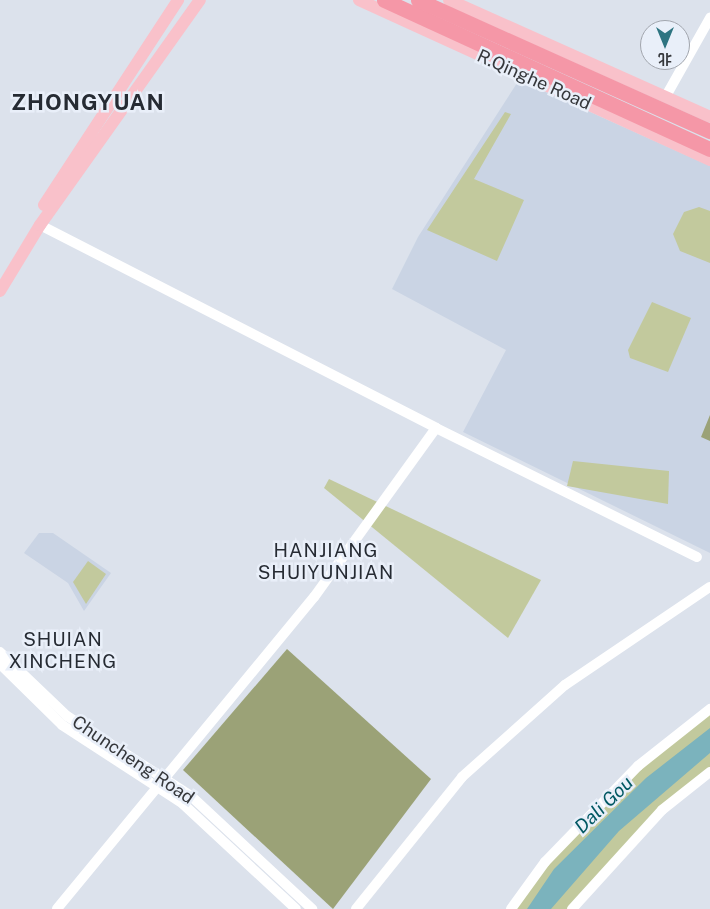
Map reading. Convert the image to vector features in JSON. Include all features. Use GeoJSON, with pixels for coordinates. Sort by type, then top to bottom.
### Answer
{"type":"FeatureCollection","features":[{"type":"Feature","properties":{"kind":"highway"},"geometry":{"type":"LineString","coordinates":[[384,0],[710,149]]}},
{"type":"Feature","properties":{"kind":"highway"},"geometry":{"type":"LineString","coordinates":[[418,0],[710,131]]}},
{"type":"Feature","properties":{"kind":"main road"},"geometry":{"type":"LineString","coordinates":[[0,274],[178,0]]}},
{"type":"Feature","properties":{"kind":"main road"},"geometry":{"type":"LineString","coordinates":[[0,290],[40,225],[200,0]]}},
{"type":"Feature","properties":{"kind":"main road","name":"R.Qinghe Road"},"geometry":{"type":"LineString","coordinates":[[359,0],[710,160]]}},
{"type":"Feature","properties":{"kind":"main road"},"geometry":{"type":"LineString","coordinates":[[449,0],[710,117]]}},
{"type":"Feature","properties":{"kind":"street"},"geometry":{"type":"LineString","coordinates":[[666,96],[710,18]]}},
{"type":"Feature","properties":{"kind":"street"},"geometry":{"type":"LineString","coordinates":[[40,225],[436,428],[697,557]]}},
{"type":"Feature","properties":{"kind":"street"},"geometry":{"type":"LineString","coordinates":[[57,909],[156,784],[314,597],[436,428]]}},
{"type":"Feature","properties":{"kind":"street"},"geometry":{"type":"LineString","coordinates":[[356,909],[462,777],[565,685],[710,587]]}},
{"type":"Feature","properties":{"kind":"street","name":"Chuncheng Road"},"geometry":{"type":"LineString","coordinates":[[0,652],[67,716],[163,776],[312,909]]}},
{"type":"Feature","properties":{"kind":"street","name":"Chuncheng Road"},"geometry":{"type":"LineString","coordinates":[[0,664],[62,725],[156,784],[296,909]]}},
{"type":"Feature","properties":{"kind":"street"},"geometry":{"type":"LineString","coordinates":[[511,909],[545,862],[638,766],[710,709]]}},
{"type":"Feature","properties":{"kind":"street"},"geometry":{"type":"LineString","coordinates":[[572,909],[662,810],[710,772]]}},
{"type":"Feature","properties":{"kind":"shaded area"},"geometry":{"type":"Polygon","coordinates":[[[519,80],[710,166],[710,553],[463,432],[506,350],[392,289],[418,237],[519,80]]]}},
{"type":"Feature","properties":{"kind":"shaded area"},"geometry":{"type":"Polygon","coordinates":[[[39,533],[53,533],[111,573],[84,611],[68,583],[24,553],[39,533]]]}},
{"type":"Feature","properties":{"kind":"green space"},"geometry":{"type":"Polygon","coordinates":[[[505,112],[511,114],[474,179],[524,200],[497,261],[427,230],[505,112]]]}},
{"type":"Feature","properties":{"kind":"green space"},"geometry":{"type":"Polygon","coordinates":[[[699,207],[710,211],[710,263],[680,251],[673,234],[684,212],[699,207]]]}},
{"type":"Feature","properties":{"kind":"green space"},"geometry":{"type":"Polygon","coordinates":[[[652,302],[691,318],[668,372],[630,358],[628,350],[652,302]]]}},
{"type":"Feature","properties":{"kind":"green space"},"geometry":{"type":"Polygon","coordinates":[[[710,415],[710,441],[701,437],[710,415]]]}},
{"type":"Feature","properties":{"kind":"green space"},"geometry":{"type":"Polygon","coordinates":[[[573,461],[669,471],[668,504],[567,486],[573,461]]]}},
{"type":"Feature","properties":{"kind":"green space"},"geometry":{"type":"Polygon","coordinates":[[[329,479],[541,580],[508,638],[324,488],[329,479]]]}},
{"type":"Feature","properties":{"kind":"green space"},"geometry":{"type":"Polygon","coordinates":[[[88,561],[106,574],[86,604],[73,582],[88,561]]]}},
{"type":"Feature","properties":{"kind":"green space"},"geometry":{"type":"Polygon","coordinates":[[[287,649],[431,779],[333,909],[183,770],[287,649]]]}},
{"type":"Feature","properties":{"kind":"green space"},"geometry":{"type":"Polygon","coordinates":[[[710,710],[710,772],[662,810],[572,909],[511,909],[545,862],[638,766],[710,710]]]}},
{"type":"Feature","properties":{"kind":"water"},"geometry":{"type":"Polygon","coordinates":[[[710,728],[710,753],[619,831],[551,909],[527,909],[554,869],[646,778],[710,728]]]}},
{"type":"Feature","properties":{"kind":"district","name":"ZHONGYUAN"},"geometry":{"type":"Point","coordinates":[88,103]}},
{"type":"Feature","properties":{"kind":"district","name":"HANJIANG SHUIYUNJIAN"},"geometry":{"type":"Point","coordinates":[326,562]}},
{"type":"Feature","properties":{"kind":"district","name":"SHUIAN XINCHENG"},"geometry":{"type":"Point","coordinates":[63,651]}},
{"type":"Feature","properties":{"kind":"water label","name":"Dali Gou"},"geometry":{"type":"Point","coordinates":[604,805]}}]}
